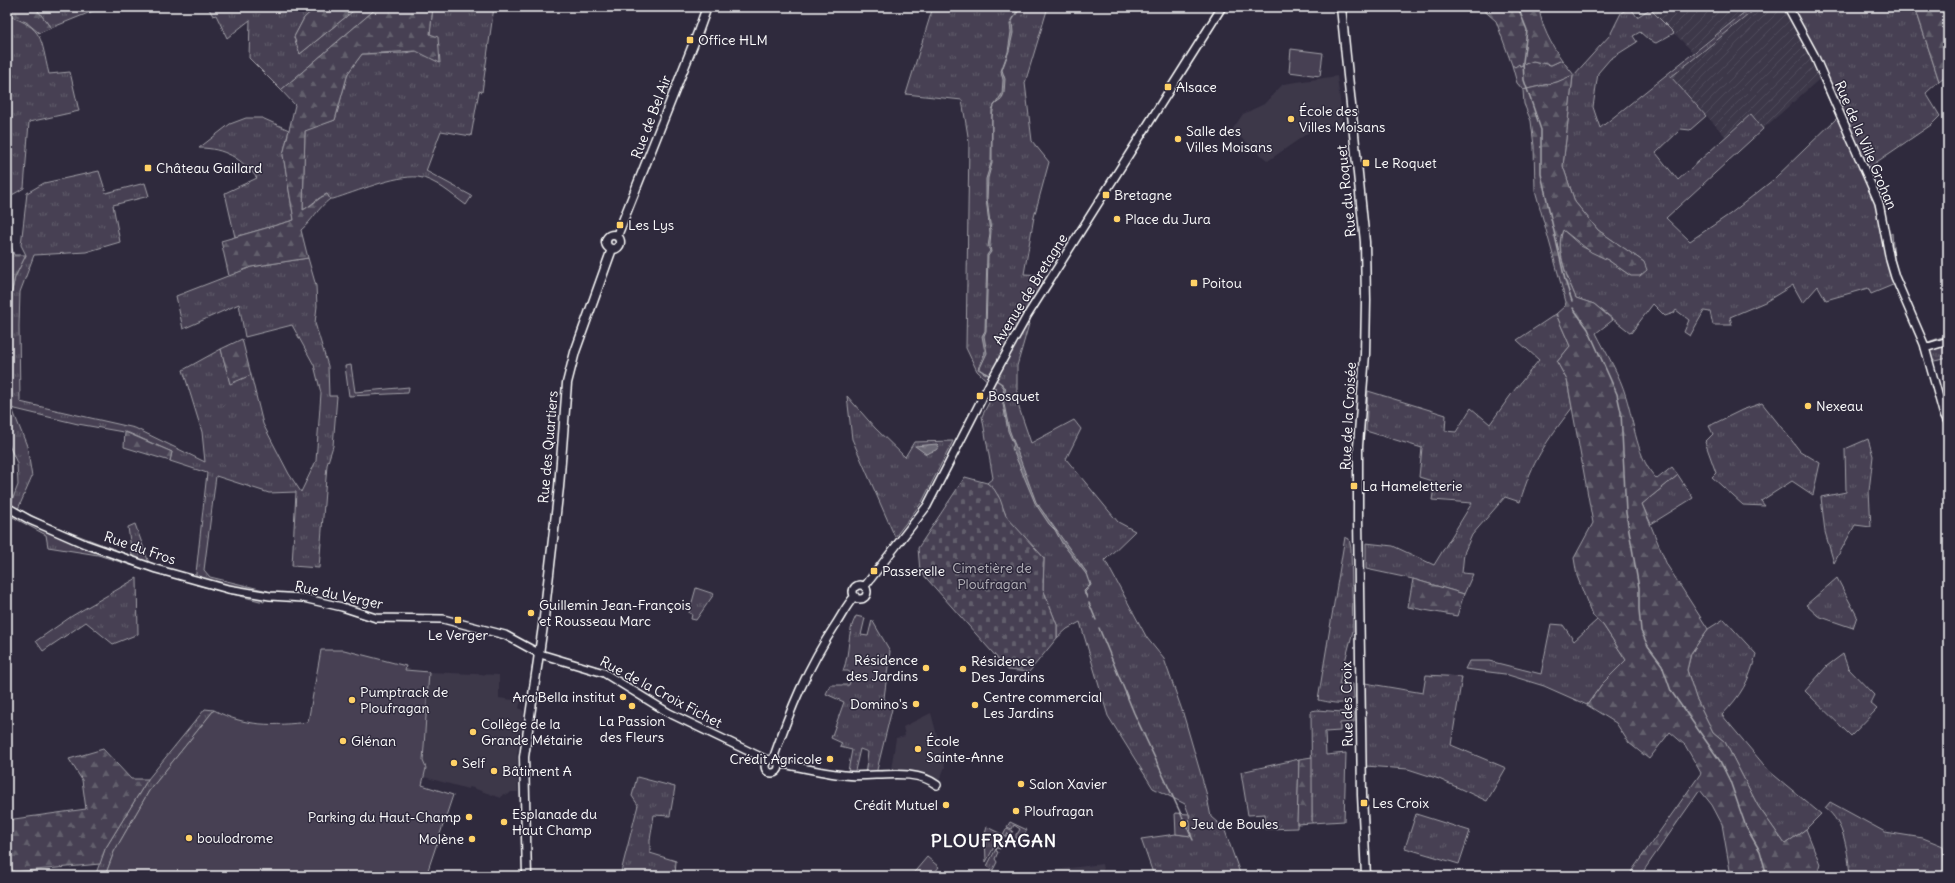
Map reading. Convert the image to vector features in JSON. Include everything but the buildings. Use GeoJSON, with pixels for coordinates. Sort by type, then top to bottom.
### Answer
{"type":"FeatureCollection","features":[{"type":"Feature","properties":{"kind":"main road","name":"Rue de Bel Air"},"geometry":{"type":"LineString","coordinates":[[617,236],[707,7]]}},
{"type":"Feature","properties":{"kind":"main road","name":"Rue du Roquet"},"geometry":{"type":"LineString","coordinates":[[1341,7],[1361,196],[1366,301]]}},
{"type":"Feature","properties":{"kind":"main road","name":"Rue des Quartiers"},"geometry":{"type":"LineString","coordinates":[[527,876],[524,757],[540,654],[558,487],[567,383],[574,352],[612,249],[606,245],[607,239],[612,235],[617,236]]}},
{"type":"Feature","properties":{"kind":"main road","name":"Rue de la Croisée"},"geometry":{"type":"LineString","coordinates":[[1358,532],[1358,446],[1365,354],[1366,301]]}},
{"type":"Feature","properties":{"kind":"main road","name":"Rue des Croix"},"geometry":{"type":"LineString","coordinates":[[1358,532],[1362,796],[1366,876]]}},
{"type":"Feature","properties":{"kind":"street","name":"Avenue de Bretagne"},"geometry":{"type":"LineString","coordinates":[[773,761],[793,702],[826,639],[855,596],[861,599],[865,597],[867,590],[865,586],[927,506],[992,379],[1027,316],[1222,7]]}},
{"type":"Feature","properties":{"kind":"street","name":"Rue de la Ville Grohan"},"geometry":{"type":"LineString","coordinates":[[1788,7],[1814,55],[1879,203],[1895,277],[1924,346],[1943,412],[1948,422]]}},
{"type":"Feature","properties":{"kind":"street"},"geometry":{"type":"LineString","coordinates":[[1924,346],[1948,341]]}},
{"type":"Feature","properties":{"kind":"street","name":"Rue du Fros"},"geometry":{"type":"LineString","coordinates":[[7,506],[57,533],[156,569],[228,589],[270,596]]}},
{"type":"Feature","properties":{"kind":"street","name":"Rue du Verger"},"geometry":{"type":"LineString","coordinates":[[270,596],[303,598],[342,607],[376,618],[443,619],[504,635],[540,654]]}},
{"type":"Feature","properties":{"kind":"street","name":"Rue de la Croix Fichet"},"geometry":{"type":"LineString","coordinates":[[540,654],[604,673],[669,713],[773,761],[846,776],[882,774],[920,777],[937,785]]}},
{"type":"Feature","properties":{"kind":"shaded area"},"geometry":{"type":"Polygon","coordinates":[[[1653,7],[1751,7],[1693,52],[1650,9],[1653,7]]]}},
{"type":"Feature","properties":{"kind":"shaded area"},"geometry":{"type":"Polygon","coordinates":[[[1758,7],[1792,7],[1825,74],[1763,129],[1751,115],[1726,137],[1671,77],[1758,7]]]}},
{"type":"Feature","properties":{"kind":"shaded area","name":"École des Villes Moisans"},"geometry":{"type":"Polygon","coordinates":[[[1337,76],[1343,124],[1315,128],[1268,161],[1232,130],[1243,114],[1264,104],[1283,84],[1337,76]]]}},
{"type":"Feature","properties":{"kind":"shaded area","name":"Collège de la Grande Métairie"},"geometry":{"type":"Polygon","coordinates":[[[429,672],[499,675],[499,698],[521,701],[519,708],[524,711],[517,754],[518,792],[511,792],[508,795],[503,794],[501,798],[470,787],[468,789],[424,777],[426,768],[423,761],[429,672]]]}},
{"type":"Feature","properties":{"kind":"shaded area","name":"École Sainte-Anne"},"geometry":{"type":"Polygon","coordinates":[[[931,713],[945,767],[940,779],[933,782],[890,775],[896,738],[905,736],[903,727],[931,713]]]}},
{"type":"Feature","properties":{"kind":"shaded area"},"geometry":{"type":"Polygon","coordinates":[[[1102,864],[1104,876],[1054,876],[1054,870],[1102,864]]]}},
{"type":"Feature","properties":{"kind":"green space"},"geometry":{"type":"Polygon","coordinates":[[[7,7],[35,7],[51,28],[39,33],[26,22],[7,15],[7,7]]]}},
{"type":"Feature","properties":{"kind":"green space"},"geometry":{"type":"Polygon","coordinates":[[[35,7],[103,7],[51,28],[35,7]]]}},
{"type":"Feature","properties":{"kind":"green space"},"geometry":{"type":"Polygon","coordinates":[[[208,7],[316,7],[304,18],[294,37],[300,54],[358,7],[378,7],[281,90],[249,58],[250,20],[227,38],[216,15],[213,16],[208,7]]]}},
{"type":"Feature","properties":{"kind":"green space"},"geometry":{"type":"Polygon","coordinates":[[[316,7],[358,7],[300,54],[294,37],[304,18],[316,7]]]}},
{"type":"Feature","properties":{"kind":"green space"},"geometry":{"type":"Polygon","coordinates":[[[378,7],[433,7],[430,34],[438,37],[440,63],[416,51],[362,54],[348,73],[335,120],[305,131],[303,210],[327,194],[330,199],[301,230],[308,258],[251,267],[229,276],[221,241],[294,220],[283,155],[295,105],[281,90],[378,7]]]}},
{"type":"Feature","properties":{"kind":"green space"},"geometry":{"type":"Polygon","coordinates":[[[433,7],[494,7],[482,92],[479,91],[471,136],[441,131],[426,171],[472,196],[466,205],[431,181],[424,178],[409,177],[387,181],[333,199],[330,199],[327,194],[320,197],[303,210],[305,130],[335,120],[348,73],[362,54],[405,53],[416,51],[430,34],[433,7]]]}},
{"type":"Feature","properties":{"kind":"green space"},"geometry":{"type":"Polygon","coordinates":[[[933,7],[1048,7],[1025,83],[1032,141],[1049,162],[1034,217],[1024,274],[1043,275],[1017,366],[1017,402],[1031,443],[1074,420],[1081,429],[1066,459],[1118,522],[1135,531],[1105,560],[1147,638],[1164,659],[1183,713],[1206,792],[1211,817],[1224,828],[1241,876],[1154,876],[1141,839],[1176,834],[1191,836],[1189,814],[1185,804],[1153,788],[1108,716],[1080,622],[1067,629],[1057,638],[1057,625],[1043,589],[1044,558],[1009,520],[996,495],[987,483],[993,478],[982,416],[996,389],[977,371],[966,348],[969,142],[962,100],[906,94],[933,7]]]}},
{"type":"Feature","properties":{"kind":"green space"},"geometry":{"type":"Polygon","coordinates":[[[1480,7],[1539,7],[1547,35],[1562,60],[1551,65],[1533,61],[1520,66],[1519,64],[1515,67],[1512,65],[1496,21],[1480,7]]]}},
{"type":"Feature","properties":{"kind":"green space"},"geometry":{"type":"Polygon","coordinates":[[[1630,7],[1637,17],[1650,9],[1674,33],[1656,43],[1649,40],[1640,32],[1633,36],[1637,42],[1610,59],[1598,73],[1593,107],[1600,128],[1751,7],[1758,7],[1671,77],[1706,116],[1690,130],[1681,129],[1656,153],[1678,180],[1751,114],[1763,129],[1666,218],[1690,241],[1730,214],[1773,180],[1837,118],[1819,78],[1825,73],[1792,7],[1915,7],[1939,81],[1926,93],[1940,116],[1931,125],[1862,172],[1877,205],[1883,239],[1892,233],[1894,259],[1900,282],[1871,294],[1868,288],[1826,300],[1818,286],[1803,303],[1793,285],[1765,302],[1730,317],[1732,325],[1713,325],[1710,312],[1704,311],[1690,336],[1684,332],[1689,320],[1676,310],[1674,313],[1665,316],[1653,304],[1631,333],[1594,304],[1576,298],[1561,256],[1561,238],[1563,230],[1581,246],[1608,260],[1631,276],[1644,262],[1598,230],[1575,202],[1563,166],[1573,76],[1557,82],[1523,90],[1517,83],[1512,65],[1515,66],[1519,64],[1520,66],[1533,61],[1551,65],[1562,60],[1574,75],[1610,35],[1621,13],[1630,7]]]}},
{"type":"Feature","properties":{"kind":"green space"},"geometry":{"type":"Polygon","coordinates":[[[1915,7],[1948,7],[1948,74],[1939,81],[1915,7]]]}},
{"type":"Feature","properties":{"kind":"green space"},"geometry":{"type":"Polygon","coordinates":[[[7,15],[19,20],[35,30],[42,43],[49,74],[70,72],[79,111],[29,122],[24,188],[7,198],[7,15]]]}},
{"type":"Feature","properties":{"kind":"green space"},"geometry":{"type":"Polygon","coordinates":[[[1291,49],[1323,53],[1320,76],[1289,72],[1291,49]]]}},
{"type":"Feature","properties":{"kind":"green space"},"geometry":{"type":"Polygon","coordinates":[[[1573,75],[1563,166],[1575,202],[1598,230],[1644,262],[1647,270],[1640,276],[1631,276],[1608,260],[1591,252],[1563,230],[1560,247],[1563,265],[1576,298],[1594,304],[1613,320],[1596,333],[1617,372],[1645,462],[1657,479],[1672,467],[1678,475],[1642,504],[1667,565],[1708,629],[1691,653],[1687,670],[1696,698],[1713,732],[1725,742],[1758,806],[1785,844],[1806,829],[1820,864],[1817,876],[1731,876],[1722,824],[1712,805],[1700,790],[1640,876],[1629,876],[1701,773],[1685,745],[1670,732],[1649,759],[1629,743],[1616,723],[1587,705],[1602,684],[1626,660],[1603,625],[1592,615],[1577,576],[1574,558],[1593,523],[1567,380],[1557,362],[1570,346],[1556,314],[1565,306],[1566,302],[1535,190],[1534,146],[1531,121],[1524,104],[1523,90],[1557,82],[1573,75]]]}},
{"type":"Feature","properties":{"kind":"green space"},"geometry":{"type":"Polygon","coordinates":[[[246,118],[262,118],[289,130],[283,155],[294,220],[235,237],[225,193],[257,178],[245,165],[224,152],[208,148],[199,148],[230,124],[246,118]]]}},
{"type":"Feature","properties":{"kind":"green space"},"geometry":{"type":"Polygon","coordinates":[[[99,171],[106,193],[145,183],[149,196],[113,205],[120,242],[86,252],[34,255],[20,292],[20,402],[135,428],[205,462],[202,432],[183,370],[221,349],[230,383],[251,375],[263,424],[289,474],[301,492],[316,461],[321,393],[314,365],[292,325],[245,337],[239,304],[183,329],[176,296],[251,267],[308,258],[316,286],[317,306],[315,323],[328,366],[329,396],[337,396],[333,446],[327,465],[319,568],[292,566],[296,492],[269,493],[216,476],[204,570],[210,577],[268,591],[264,602],[196,585],[207,473],[170,461],[172,452],[129,433],[78,424],[11,408],[7,400],[11,295],[15,277],[26,255],[21,245],[27,193],[44,183],[99,171]]]}},
{"type":"Feature","properties":{"kind":"green space"},"geometry":{"type":"Polygon","coordinates":[[[7,234],[14,255],[26,255],[15,277],[11,295],[7,377],[7,234]]]}},
{"type":"Feature","properties":{"kind":"green space"},"geometry":{"type":"Polygon","coordinates":[[[1556,314],[1570,346],[1557,362],[1567,380],[1572,408],[1541,452],[1535,463],[1520,502],[1505,497],[1472,535],[1464,553],[1462,573],[1473,574],[1464,594],[1413,579],[1366,569],[1366,543],[1393,546],[1434,565],[1472,503],[1432,500],[1435,482],[1419,477],[1422,448],[1366,431],[1368,391],[1446,415],[1445,431],[1456,432],[1471,408],[1490,424],[1539,360],[1517,340],[1556,314]]]}},
{"type":"Feature","properties":{"kind":"green space"},"geometry":{"type":"Polygon","coordinates":[[[1948,335],[1948,358],[1930,362],[1925,343],[1948,335]]]}},
{"type":"Feature","properties":{"kind":"green space"},"geometry":{"type":"Polygon","coordinates":[[[242,339],[251,375],[230,384],[221,349],[242,339]]]}},
{"type":"Feature","properties":{"kind":"green space"},"geometry":{"type":"Polygon","coordinates":[[[351,365],[355,392],[409,387],[408,393],[349,396],[345,366],[351,365]]]}},
{"type":"Feature","properties":{"kind":"green space"},"geometry":{"type":"Polygon","coordinates":[[[847,396],[875,428],[905,457],[914,442],[953,441],[922,502],[895,537],[852,439],[847,396]]]}},
{"type":"Feature","properties":{"kind":"green space"},"geometry":{"type":"Polygon","coordinates":[[[1762,403],[1800,451],[1820,463],[1813,495],[1792,481],[1761,501],[1765,506],[1743,505],[1712,477],[1716,473],[1705,442],[1713,434],[1709,426],[1742,410],[1762,403]]]}},
{"type":"Feature","properties":{"kind":"green space"},"geometry":{"type":"Polygon","coordinates":[[[13,411],[27,446],[32,477],[18,509],[56,527],[132,556],[128,527],[135,524],[148,560],[146,570],[98,555],[48,547],[46,535],[7,514],[7,501],[11,503],[18,485],[17,463],[7,441],[7,426],[12,426],[8,415],[13,411]]]}},
{"type":"Feature","properties":{"kind":"green space"},"geometry":{"type":"Polygon","coordinates":[[[125,432],[172,452],[170,461],[124,447],[125,432]]]}},
{"type":"Feature","properties":{"kind":"green space"},"geometry":{"type":"Polygon","coordinates":[[[1868,439],[1873,456],[1869,491],[1871,527],[1855,525],[1834,563],[1825,532],[1821,497],[1846,492],[1845,449],[1868,439]]]}},
{"type":"Feature","properties":{"kind":"green space"},"geometry":{"type":"Polygon","coordinates":[[[1678,475],[1693,498],[1651,524],[1642,504],[1678,475]]]}},
{"type":"Feature","properties":{"kind":"green space","name":"Cimetière de Ploufragan"},"geometry":{"type":"Polygon","coordinates":[[[965,477],[987,483],[994,489],[1000,499],[1006,516],[1044,558],[1043,589],[1057,625],[1057,638],[1029,672],[1008,670],[920,571],[918,548],[965,477]]]}},
{"type":"Feature","properties":{"kind":"green space"},"geometry":{"type":"Polygon","coordinates":[[[1345,537],[1349,539],[1351,548],[1353,631],[1339,684],[1353,684],[1354,698],[1350,701],[1337,703],[1318,700],[1345,537]]]}},
{"type":"Feature","properties":{"kind":"green space"},"geometry":{"type":"Polygon","coordinates":[[[137,578],[138,634],[113,644],[86,622],[43,651],[36,641],[72,616],[137,578]]]}},
{"type":"Feature","properties":{"kind":"green space"},"geometry":{"type":"Polygon","coordinates":[[[1837,578],[1857,616],[1853,628],[1818,616],[1806,605],[1837,578]]]}},
{"type":"Feature","properties":{"kind":"green space"},"geometry":{"type":"Polygon","coordinates":[[[1413,579],[1464,594],[1457,616],[1408,607],[1413,579]]]}},
{"type":"Feature","properties":{"kind":"green space"},"geometry":{"type":"Polygon","coordinates":[[[696,588],[714,594],[696,620],[691,619],[692,614],[689,613],[696,588]]]}},
{"type":"Feature","properties":{"kind":"green space"},"geometry":{"type":"Polygon","coordinates":[[[856,616],[865,618],[861,635],[868,636],[872,620],[890,651],[884,698],[892,709],[876,774],[865,775],[868,752],[860,749],[854,775],[847,776],[852,750],[840,747],[842,743],[831,738],[844,702],[826,694],[830,685],[849,685],[852,674],[848,671],[843,671],[851,630],[856,616]]]}},
{"type":"Feature","properties":{"kind":"green space"},"geometry":{"type":"Polygon","coordinates":[[[1724,619],[1756,654],[1744,688],[1722,715],[1769,771],[1821,814],[1806,829],[1785,844],[1758,806],[1725,742],[1713,732],[1696,698],[1687,670],[1691,654],[1700,640],[1708,629],[1724,619]]]}},
{"type":"Feature","properties":{"kind":"green space"},"geometry":{"type":"Polygon","coordinates":[[[1597,620],[1603,625],[1626,660],[1602,684],[1587,705],[1544,686],[1505,674],[1465,669],[1469,661],[1489,661],[1541,674],[1551,624],[1563,625],[1574,641],[1597,620]]]}},
{"type":"Feature","properties":{"kind":"green space"},"geometry":{"type":"Polygon","coordinates":[[[321,650],[344,650],[406,666],[405,670],[429,672],[423,761],[426,768],[422,785],[453,795],[426,876],[105,876],[114,852],[149,791],[214,710],[237,720],[260,724],[308,722],[321,650]]]}},
{"type":"Feature","properties":{"kind":"green space"},"geometry":{"type":"Polygon","coordinates":[[[1843,654],[1848,668],[1874,695],[1870,703],[1877,709],[1851,736],[1805,691],[1827,666],[1843,654]]]}},
{"type":"Feature","properties":{"kind":"green space"},"geometry":{"type":"Polygon","coordinates":[[[1426,675],[1462,677],[1451,745],[1506,768],[1487,801],[1439,779],[1408,769],[1365,766],[1365,683],[1423,693],[1426,675]]]}},
{"type":"Feature","properties":{"kind":"green space"},"geometry":{"type":"Polygon","coordinates":[[[205,709],[214,710],[149,791],[114,852],[105,876],[95,876],[105,849],[148,779],[205,709]]]}},
{"type":"Feature","properties":{"kind":"green space"},"geometry":{"type":"Polygon","coordinates":[[[1317,710],[1354,713],[1354,722],[1340,723],[1340,731],[1325,732],[1326,755],[1346,753],[1344,821],[1312,823],[1311,711],[1317,710]]]}},
{"type":"Feature","properties":{"kind":"green space"},"geometry":{"type":"Polygon","coordinates":[[[103,749],[131,779],[148,779],[105,849],[100,864],[14,872],[7,862],[7,820],[86,809],[82,780],[69,759],[103,749]]]}},
{"type":"Feature","properties":{"kind":"green space"},"geometry":{"type":"Polygon","coordinates":[[[1312,757],[1312,823],[1297,824],[1299,759],[1312,757]]]}},
{"type":"Feature","properties":{"kind":"green space"},"geometry":{"type":"Polygon","coordinates":[[[1299,759],[1297,828],[1265,829],[1265,814],[1248,815],[1241,772],[1299,759]]]}},
{"type":"Feature","properties":{"kind":"green space"},"geometry":{"type":"Polygon","coordinates":[[[637,777],[675,787],[670,816],[654,815],[650,840],[650,853],[676,861],[675,876],[620,876],[638,805],[632,796],[637,777]]]}},
{"type":"Feature","properties":{"kind":"green space"},"geometry":{"type":"Polygon","coordinates":[[[1830,802],[1885,832],[1923,838],[1943,846],[1945,876],[1850,876],[1848,858],[1841,830],[1832,814],[1825,808],[1830,802]]]}},
{"type":"Feature","properties":{"kind":"green space","name":"Jeu de Boules"},"geometry":{"type":"Polygon","coordinates":[[[1175,813],[1189,814],[1191,836],[1176,834],[1175,813]]]}},
{"type":"Feature","properties":{"kind":"green space"},"geometry":{"type":"Polygon","coordinates":[[[1416,814],[1470,831],[1459,864],[1405,848],[1416,814]]]}},
{"type":"Feature","properties":{"kind":"green space"},"geometry":{"type":"Polygon","coordinates":[[[1010,822],[1027,830],[1019,844],[1016,843],[1018,838],[1016,838],[1016,834],[1020,829],[1014,825],[1012,829],[1007,827],[1010,822]]]}},
{"type":"Feature","properties":{"kind":"green space"},"geometry":{"type":"Polygon","coordinates":[[[987,827],[1001,834],[986,862],[985,834],[987,827]]]}},
{"type":"Feature","properties":{"kind":"green space"},"geometry":{"type":"Polygon","coordinates":[[[1007,828],[1013,831],[1010,835],[1008,833],[1006,837],[1004,836],[1000,843],[1002,843],[1000,849],[997,848],[996,851],[998,852],[995,859],[997,862],[993,870],[987,866],[1007,828]]]}},
{"type":"Feature","properties":{"kind":"green space"},"geometry":{"type":"Polygon","coordinates":[[[927,857],[939,867],[932,876],[911,876],[927,857]]]}},
{"type":"Feature","properties":{"kind":"water"},"geometry":{"type":"Polygon","coordinates":[[[1019,7],[1021,7],[1012,21],[1013,33],[1009,51],[1002,70],[1005,79],[1004,93],[1001,100],[995,104],[1002,94],[1003,80],[1001,71],[1008,52],[1011,32],[1010,24],[1019,7]]]}},
{"type":"Feature","properties":{"kind":"water"},"geometry":{"type":"Polygon","coordinates":[[[994,106],[992,117],[992,163],[988,178],[987,199],[991,231],[991,252],[988,256],[986,331],[984,336],[987,353],[980,368],[983,372],[978,369],[985,352],[982,336],[985,331],[987,255],[990,251],[988,247],[990,233],[986,198],[986,179],[991,163],[992,109],[994,106]]]}},
{"type":"Feature","properties":{"kind":"water"},"geometry":{"type":"Polygon","coordinates":[[[1001,384],[1006,388],[1003,399],[1009,429],[1036,502],[1087,573],[1091,585],[1085,592],[1086,595],[1084,591],[1090,585],[1086,574],[1062,543],[1055,530],[1049,524],[1035,503],[1012,448],[1014,445],[1008,431],[1002,399],[1004,388],[1001,384]]]}},
{"type":"Feature","properties":{"kind":"water"},"geometry":{"type":"Polygon","coordinates":[[[937,444],[939,446],[936,450],[926,454],[915,446],[937,444]]]}},
{"type":"Feature","properties":{"kind":"waterway"},"geometry":{"type":"LineString","coordinates":[[1518,7],[1527,30],[1523,62],[1524,80],[1541,130],[1541,174],[1565,280],[1572,301]]}},
{"type":"Feature","properties":{"kind":"waterway"},"geometry":{"type":"LineString","coordinates":[[1573,308],[1588,329],[1617,394],[1621,412],[1626,513],[1639,588],[1641,631],[1648,646],[1662,665],[1671,691],[1720,761],[1730,781],[1746,827],[1760,851],[1767,876]]}},
{"type":"Feature","properties":{"kind":"waterway"},"geometry":{"type":"LineString","coordinates":[[983,372],[989,375]]}},
{"type":"Feature","properties":{"kind":"waterway"},"geometry":{"type":"LineString","coordinates":[[996,380],[1002,384]]}},
{"type":"Feature","properties":{"kind":"waterway"},"geometry":{"type":"LineString","coordinates":[[1089,603],[1096,620]]}},
{"type":"Feature","properties":{"kind":"waterway"},"geometry":{"type":"LineString","coordinates":[[1099,628],[1134,713],[1193,840]]}},
{"type":"Feature","properties":{"kind":"place","name":"Office HLM"},"geometry":{"type":"Point","coordinates":[690,40]}},
{"type":"Feature","properties":{"kind":"place","name":"Alsace"},"geometry":{"type":"Point","coordinates":[1168,87]}},
{"type":"Feature","properties":{"kind":"place","name":"École des Villes Moisans"},"geometry":{"type":"Point","coordinates":[1291,119]}},
{"type":"Feature","properties":{"kind":"place","name":"Salle des Villes Moisans"},"geometry":{"type":"Point","coordinates":[1178,139]}},
{"type":"Feature","properties":{"kind":"place","name":"Le Roquet"},"geometry":{"type":"Point","coordinates":[1366,163]}},
{"type":"Feature","properties":{"kind":"place","name":"Château Gaillard"},"geometry":{"type":"Point","coordinates":[148,168]}},
{"type":"Feature","properties":{"kind":"place","name":"Bretagne"},"geometry":{"type":"Point","coordinates":[1106,195]}},
{"type":"Feature","properties":{"kind":"place","name":"Place du Jura"},"geometry":{"type":"Point","coordinates":[1117,219]}},
{"type":"Feature","properties":{"kind":"place","name":"Les Lys"},"geometry":{"type":"Point","coordinates":[620,225]}},
{"type":"Feature","properties":{"kind":"place","name":"Poitou"},"geometry":{"type":"Point","coordinates":[1194,283]}},
{"type":"Feature","properties":{"kind":"place","name":"Bosquet"},"geometry":{"type":"Point","coordinates":[980,396]}},
{"type":"Feature","properties":{"kind":"place","name":"Nexeau"},"geometry":{"type":"Point","coordinates":[1808,406]}},
{"type":"Feature","properties":{"kind":"place","name":"La Hameletterie"},"geometry":{"type":"Point","coordinates":[1354,486]}},
{"type":"Feature","properties":{"kind":"place","name":"Passerelle"},"geometry":{"type":"Point","coordinates":[874,571]}},
{"type":"Feature","properties":{"kind":"place","name":"Guillemin Jean-François et Rousseau Marc"},"geometry":{"type":"Point","coordinates":[531,613]}},
{"type":"Feature","properties":{"kind":"place","name":"Le Verger"},"geometry":{"type":"Point","coordinates":[458,620]}},
{"type":"Feature","properties":{"kind":"place","name":"Résidence des Jardins"},"geometry":{"type":"Point","coordinates":[926,668]}},
{"type":"Feature","properties":{"kind":"place","name":"Résidence Des Jardins"},"geometry":{"type":"Point","coordinates":[963,669]}},
{"type":"Feature","properties":{"kind":"place","name":"Ara'Bella institut"},"geometry":{"type":"Point","coordinates":[623,697]}},
{"type":"Feature","properties":{"kind":"place","name":"Pumptrack de Ploufragan"},"geometry":{"type":"Point","coordinates":[352,700]}},
{"type":"Feature","properties":{"kind":"place","name":"Domino's"},"geometry":{"type":"Point","coordinates":[916,704]}},
{"type":"Feature","properties":{"kind":"place","name":"Centre commercial Les Jardins"},"geometry":{"type":"Point","coordinates":[975,705]}},
{"type":"Feature","properties":{"kind":"place","name":"La Passion des Fleurs"},"geometry":{"type":"Point","coordinates":[632,706]}},
{"type":"Feature","properties":{"kind":"place","name":"Collège de la Grande Métairie"},"geometry":{"type":"Point","coordinates":[473,732]}},
{"type":"Feature","properties":{"kind":"place","name":"Glénan"},"geometry":{"type":"Point","coordinates":[343,741]}},
{"type":"Feature","properties":{"kind":"place","name":"École Sainte-Anne"},"geometry":{"type":"Point","coordinates":[918,749]}},
{"type":"Feature","properties":{"kind":"place","name":"Crédit Agricole"},"geometry":{"type":"Point","coordinates":[830,759]}},
{"type":"Feature","properties":{"kind":"place","name":"Self"},"geometry":{"type":"Point","coordinates":[454,763]}},
{"type":"Feature","properties":{"kind":"place","name":"Bâtiment A"},"geometry":{"type":"Point","coordinates":[494,771]}},
{"type":"Feature","properties":{"kind":"place","name":"Salon Xavier"},"geometry":{"type":"Point","coordinates":[1021,784]}},
{"type":"Feature","properties":{"kind":"place","name":"Les Croix"},"geometry":{"type":"Point","coordinates":[1364,803]}},
{"type":"Feature","properties":{"kind":"place","name":"Crédit Mutuel"},"geometry":{"type":"Point","coordinates":[946,805]}},
{"type":"Feature","properties":{"kind":"place","name":"Ploufragan"},"geometry":{"type":"Point","coordinates":[1016,811]}},
{"type":"Feature","properties":{"kind":"place","name":"Parking du Haut-Champ"},"geometry":{"type":"Point","coordinates":[469,817]}},
{"type":"Feature","properties":{"kind":"place","name":"Esplanade du Haut Champ"},"geometry":{"type":"Point","coordinates":[504,822]}},
{"type":"Feature","properties":{"kind":"place","name":"Jeu de Boules"},"geometry":{"type":"Point","coordinates":[1183,824]}},
{"type":"Feature","properties":{"kind":"place","name":"boulodrome"},"geometry":{"type":"Point","coordinates":[189,838]}},
{"type":"Feature","properties":{"kind":"place","name":"Molène"},"geometry":{"type":"Point","coordinates":[472,839]}},
{"type":"Feature","properties":{"kind":"district","name":"PLOUFRAGAN"},"geometry":{"type":"Point","coordinates":[994,840]}}]}
